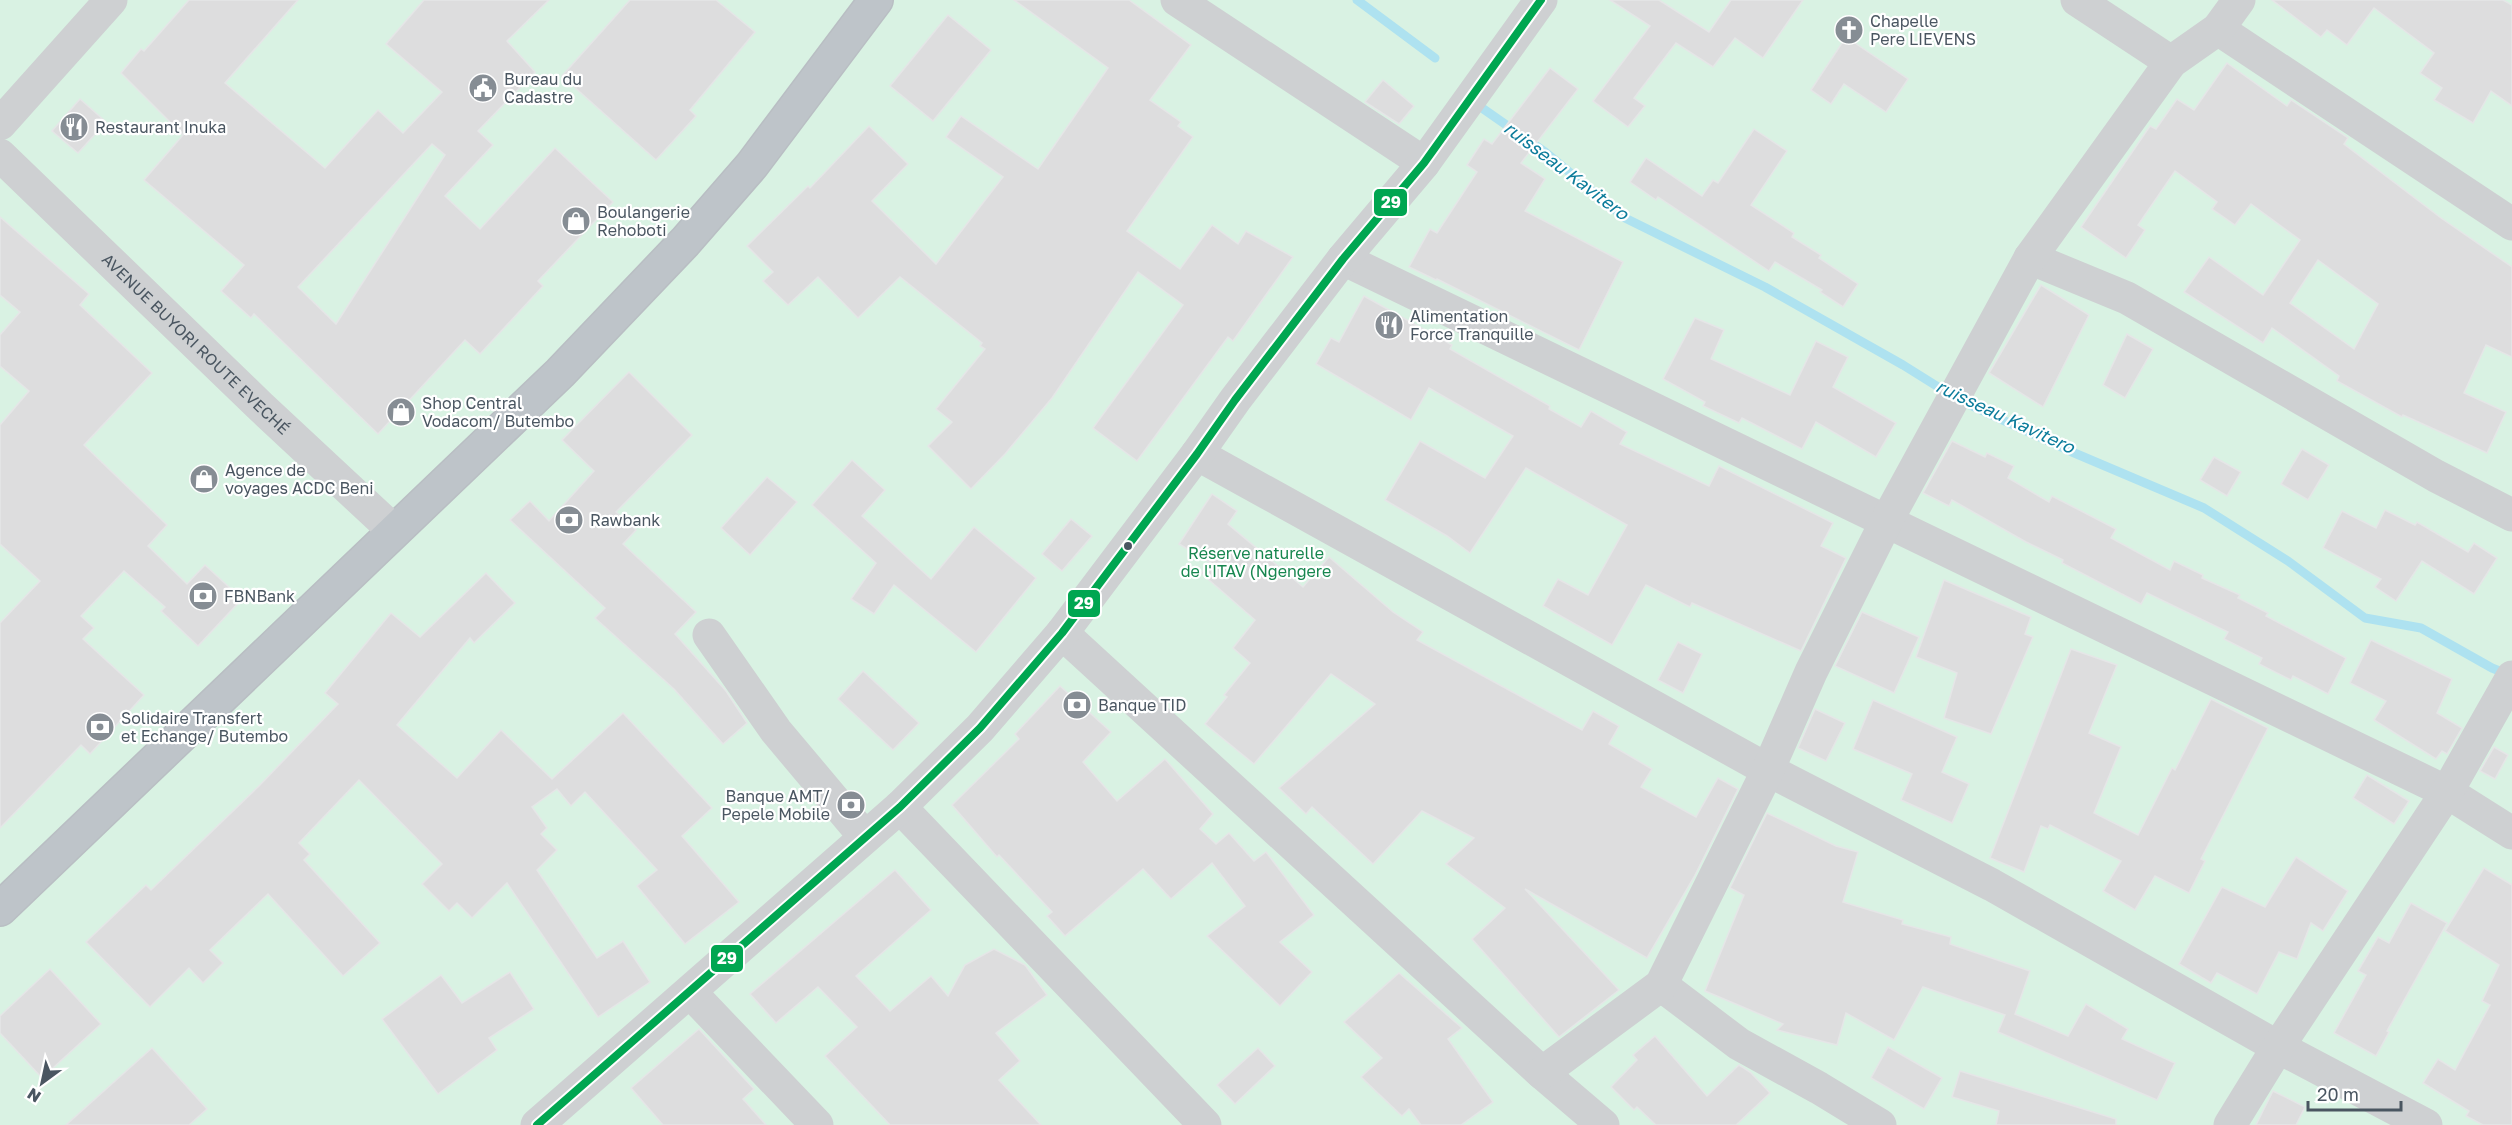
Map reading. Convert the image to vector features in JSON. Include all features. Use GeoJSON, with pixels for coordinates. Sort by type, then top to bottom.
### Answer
{"type":"FeatureCollection","features":[{"type":"Feature","properties":{"kind":"highway"},"geometry":{"type":"LineString","coordinates":[[0,909],[393,530],[560,373],[685,242],[752,165],[876,0]]}},
{"type":"Feature","properties":{"kind":"street"},"geometry":{"type":"LineString","coordinates":[[0,124],[111,0]]}},
{"type":"Feature","properties":{"kind":"street"},"geometry":{"type":"LineString","coordinates":[[1178,0],[1424,163]]}},
{"type":"Feature","properties":{"kind":"street"},"geometry":{"type":"LineString","coordinates":[[537,1125],[900,807],[980,728],[1062,633],[1343,259],[1424,163],[1541,0]]}},
{"type":"Feature","properties":{"kind":"street"},"geometry":{"type":"LineString","coordinates":[[2077,0],[2171,63]]}},
{"type":"Feature","properties":{"kind":"street"},"geometry":{"type":"LineString","coordinates":[[1542,1073],[1661,985],[1768,770],[1811,672],[1886,522],[2030,258],[2171,63],[2218,29],[2239,0]]}},
{"type":"Feature","properties":{"kind":"street"},"geometry":{"type":"LineString","coordinates":[[2218,29],[2512,224]]}},
{"type":"Feature","properties":{"kind":"street","name":"AVENUE BUYORI ROUTE EVECHÉ"},"geometry":{"type":"LineString","coordinates":[[0,155],[260,406],[393,530]]}},
{"type":"Feature","properties":{"kind":"street"},"geometry":{"type":"LineString","coordinates":[[2030,258],[2127,298],[2436,476],[2512,515]]}},
{"type":"Feature","properties":{"kind":"street"},"geometry":{"type":"LineString","coordinates":[[1343,259],[2447,792],[2512,832]]}},
{"type":"Feature","properties":{"kind":"street"},"geometry":{"type":"LineString","coordinates":[[1197,454],[1768,770],[1992,885],[2278,1047],[2426,1125]]}},
{"type":"Feature","properties":{"kind":"street"},"geometry":{"type":"LineString","coordinates":[[1062,633],[1542,1073],[1604,1125]]}},
{"type":"Feature","properties":{"kind":"street"},"geometry":{"type":"LineString","coordinates":[[709,635],[776,731],[865,837]]}},
{"type":"Feature","properties":{"kind":"street"},"geometry":{"type":"LineString","coordinates":[[2230,1125],[2278,1047],[2447,792],[2512,677]]}},
{"type":"Feature","properties":{"kind":"street"},"geometry":{"type":"LineString","coordinates":[[900,807],[1205,1125]]}},
{"type":"Feature","properties":{"kind":"street"},"geometry":{"type":"LineString","coordinates":[[1661,985],[1739,1044],[1880,1125]]}},
{"type":"Feature","properties":{"kind":"street"},"geometry":{"type":"LineString","coordinates":[[690,992],[817,1125]]}},
{"type":"Feature","properties":{"kind":"green space","name":"Réserve naturelle de l'ITAV (Ngengere"},"geometry":{"type":"Polygon","coordinates":[[[0,0],[2512,0],[2512,1125],[0,1125],[0,0]]]}},
{"type":"Feature","properties":{"kind":"building"},"geometry":{"type":"Polygon","coordinates":[[[189,0],[298,0],[225,83],[325,168],[378,110],[403,133],[442,92],[386,44],[424,0],[549,0],[507,41],[535,72],[478,131],[493,145],[445,196],[480,229],[555,148],[613,202],[538,281],[543,286],[480,354],[465,340],[378,434],[254,314],[251,318],[221,291],[244,265],[144,180],[183,135],[121,73],[141,49],[144,51],[189,0]],[[432,144],[298,287],[336,324],[445,155],[432,144]]]}},
{"type":"Feature","properties":{"kind":"building"},"geometry":{"type":"Polygon","coordinates":[[[630,0],[716,0],[755,32],[690,110],[696,116],[656,160],[562,76],[630,0]]]}},
{"type":"Feature","properties":{"kind":"building"},"geometry":{"type":"Polygon","coordinates":[[[1014,0],[1129,0],[1191,45],[1150,100],[1181,122],[1178,126],[1193,137],[1127,231],[1180,269],[1212,225],[1238,244],[1246,231],[1293,257],[1233,341],[1228,337],[1137,461],[1093,428],[1183,305],[1138,272],[1052,398],[1005,454],[971,489],[928,446],[952,422],[936,409],[985,349],[980,346],[982,343],[900,277],[858,318],[818,277],[788,305],[763,281],[773,272],[747,246],[808,186],[810,188],[869,126],[908,164],[872,201],[936,264],[1003,177],[946,137],[961,116],[1038,169],[1108,68],[1014,0]]]}},
{"type":"Feature","properties":{"kind":"building"},"geometry":{"type":"Polygon","coordinates":[[[1610,0],[1659,0],[1709,32],[1731,0],[1803,0],[1763,58],[1735,38],[1713,67],[1676,43],[1634,98],[1645,106],[1628,127],[1593,101],[1650,26],[1610,0]]]}},
{"type":"Feature","properties":{"kind":"building"},"geometry":{"type":"Polygon","coordinates":[[[2272,0],[2503,0],[2512,5],[2512,106],[2491,91],[2473,123],[2434,100],[2442,88],[2420,73],[2434,53],[2374,8],[2347,45],[2327,30],[2321,37],[2272,0]]]}},
{"type":"Feature","properties":{"kind":"building"},"geometry":{"type":"Polygon","coordinates":[[[948,15],[991,50],[933,121],[890,86],[948,15]]]}},
{"type":"Feature","properties":{"kind":"building"},"geometry":{"type":"Polygon","coordinates":[[[1846,37],[1908,79],[1886,112],[1844,84],[1831,104],[1811,90],[1846,37]]]}},
{"type":"Feature","properties":{"kind":"building"},"geometry":{"type":"Polygon","coordinates":[[[2227,63],[2287,106],[2291,100],[2348,138],[2344,144],[2441,218],[2512,267],[2512,357],[2486,345],[2464,393],[2506,412],[2487,453],[2403,415],[2402,417],[2337,381],[2339,376],[2272,328],[2263,343],[2184,292],[2209,257],[2263,295],[2300,240],[2251,204],[2235,225],[2212,209],[2217,202],[2175,171],[2138,225],[2145,230],[2126,258],[2081,227],[2150,126],[2156,129],[2177,99],[2194,110],[2227,63]],[[2318,260],[2290,303],[2354,349],[2378,304],[2318,260]]]}},
{"type":"Feature","properties":{"kind":"building"},"geometry":{"type":"Polygon","coordinates":[[[1550,68],[1578,89],[1521,163],[1545,179],[1525,211],[1623,262],[1579,350],[1409,267],[1430,229],[1437,233],[1477,172],[1467,165],[1484,139],[1492,144],[1550,68]]]}},
{"type":"Feature","properties":{"kind":"building"},"geometry":{"type":"Polygon","coordinates":[[[1383,80],[1414,106],[1399,124],[1365,102],[1383,80]]]}},
{"type":"Feature","properties":{"kind":"building"},"geometry":{"type":"Polygon","coordinates":[[[80,99],[106,122],[78,153],[52,131],[80,99]]]}},
{"type":"Feature","properties":{"kind":"building"},"geometry":{"type":"Polygon","coordinates":[[[1754,129],[1787,151],[1751,205],[1794,233],[1792,237],[1821,255],[1819,258],[1858,284],[1843,307],[1820,292],[1822,290],[1775,262],[1769,271],[1658,197],[1656,200],[1630,182],[1646,158],[1702,196],[1713,180],[1718,183],[1754,129]]]}},
{"type":"Feature","properties":{"kind":"building"},"geometry":{"type":"Polygon","coordinates":[[[0,217],[89,294],[80,305],[152,373],[84,445],[167,525],[148,546],[187,584],[205,565],[242,599],[198,646],[161,611],[165,607],[124,571],[81,616],[94,628],[83,639],[144,695],[90,754],[81,745],[0,828],[0,623],[40,581],[0,544],[0,425],[29,391],[0,366],[0,335],[20,312],[0,295],[0,217]]]}},
{"type":"Feature","properties":{"kind":"building"},"geometry":{"type":"Polygon","coordinates":[[[2041,285],[2089,315],[2043,407],[1989,373],[2041,285]]]}},
{"type":"Feature","properties":{"kind":"building"},"geometry":{"type":"Polygon","coordinates":[[[1364,296],[1452,345],[1450,349],[1550,406],[1549,409],[1581,427],[1591,411],[1627,432],[1620,444],[1709,486],[1719,466],[1833,523],[1821,546],[1846,558],[1801,651],[1692,603],[1690,607],[1646,585],[1612,645],[1543,606],[1558,579],[1588,595],[1627,525],[1526,468],[1470,553],[1447,536],[1385,500],[1420,441],[1485,478],[1513,436],[1429,388],[1411,420],[1316,364],[1331,338],[1339,342],[1364,296]]]}},
{"type":"Feature","properties":{"kind":"building"},"geometry":{"type":"Polygon","coordinates":[[[1695,318],[1724,330],[1711,359],[1790,395],[1816,341],[1848,357],[1833,387],[1896,423],[1876,457],[1816,422],[1802,449],[1742,418],[1739,423],[1703,406],[1705,402],[1663,379],[1695,318]]]}},
{"type":"Feature","properties":{"kind":"building"},"geometry":{"type":"Polygon","coordinates":[[[2127,334],[2153,349],[2125,398],[2103,385],[2127,334]]]}},
{"type":"Feature","properties":{"kind":"building"},"geometry":{"type":"Polygon","coordinates":[[[629,372],[692,435],[616,512],[636,530],[623,544],[696,612],[675,634],[726,691],[747,723],[723,744],[674,689],[595,618],[605,608],[510,520],[530,501],[549,521],[594,471],[562,440],[629,372]]]}},
{"type":"Feature","properties":{"kind":"building"},"geometry":{"type":"Polygon","coordinates":[[[1952,441],[1985,457],[1987,453],[2014,466],[2008,478],[2049,502],[2052,496],[2116,529],[2111,538],[2170,570],[2174,561],[2203,575],[2202,578],[2240,595],[2238,598],[2268,613],[2266,616],[2346,658],[2328,694],[2293,676],[2291,680],[2259,664],[2262,658],[2224,639],[2228,632],[2147,593],[2141,604],[2062,563],[2063,560],[1952,500],[1949,506],[1923,493],[1952,441]]]}},
{"type":"Feature","properties":{"kind":"building"},"geometry":{"type":"Polygon","coordinates":[[[2302,449],[2329,465],[2308,500],[2281,484],[2302,449]]]}},
{"type":"Feature","properties":{"kind":"building"},"geometry":{"type":"Polygon","coordinates":[[[2214,457],[2241,472],[2227,496],[2200,480],[2214,457]]]}},
{"type":"Feature","properties":{"kind":"building"},"geometry":{"type":"Polygon","coordinates":[[[852,460],[885,490],[862,516],[931,579],[974,527],[1036,578],[976,652],[894,585],[874,614],[851,599],[876,563],[812,505],[852,460]]]}},
{"type":"Feature","properties":{"kind":"building"},"geometry":{"type":"Polygon","coordinates":[[[767,477],[797,502],[750,555],[721,528],[767,477]]]}},
{"type":"Feature","properties":{"kind":"building"},"geometry":{"type":"Polygon","coordinates":[[[1212,494],[1237,511],[1228,524],[1303,587],[1329,557],[1393,612],[1423,632],[1417,640],[1582,730],[1593,711],[1619,726],[1609,744],[1652,769],[1641,787],[1696,817],[1718,778],[1738,789],[1694,877],[1647,958],[1525,889],[1619,990],[1559,1037],[1472,939],[1505,908],[1446,864],[1474,838],[1422,811],[1373,864],[1312,807],[1306,814],[1279,788],[1375,704],[1331,674],[1254,764],[1205,724],[1227,697],[1224,695],[1250,663],[1233,648],[1255,620],[1201,573],[1211,563],[1179,544],[1212,494]]]}},
{"type":"Feature","properties":{"kind":"building"},"geometry":{"type":"Polygon","coordinates":[[[2385,510],[2415,525],[2417,522],[2468,552],[2474,543],[2497,558],[2474,594],[2422,561],[2396,601],[2375,587],[2381,579],[2323,548],[2342,511],[2376,528],[2385,510]]]}},
{"type":"Feature","properties":{"kind":"building"},"geometry":{"type":"Polygon","coordinates":[[[1071,519],[1092,536],[1062,571],[1042,554],[1071,519]]]}},
{"type":"Feature","properties":{"kind":"building"},"geometry":{"type":"Polygon","coordinates":[[[486,573],[515,603],[474,643],[470,638],[397,725],[457,778],[501,730],[552,779],[623,713],[712,808],[682,836],[739,902],[685,944],[637,886],[657,870],[585,792],[571,806],[557,789],[532,807],[547,828],[541,834],[557,850],[537,870],[597,958],[623,941],[650,982],[598,1017],[507,883],[472,918],[457,903],[449,911],[422,884],[442,864],[359,780],[299,843],[310,854],[304,860],[380,943],[343,976],[268,894],[210,950],[223,963],[203,983],[189,968],[150,1007],[86,942],[146,885],[151,890],[259,786],[338,704],[325,693],[391,613],[420,637],[486,573]]]}},
{"type":"Feature","properties":{"kind":"building"},"geometry":{"type":"Polygon","coordinates":[[[1944,580],[2031,617],[2025,634],[2033,637],[1991,734],[1944,718],[1957,673],[1916,657],[1944,580]]]}},
{"type":"Feature","properties":{"kind":"building"},"geometry":{"type":"Polygon","coordinates":[[[1862,612],[1919,637],[1894,693],[1835,666],[1862,612]]]}},
{"type":"Feature","properties":{"kind":"building"},"geometry":{"type":"Polygon","coordinates":[[[2371,640],[2452,679],[2437,713],[2462,728],[2447,754],[2442,751],[2436,759],[2374,720],[2386,701],[2350,683],[2371,640]]]}},
{"type":"Feature","properties":{"kind":"building"},"geometry":{"type":"Polygon","coordinates":[[[1678,642],[1702,654],[1683,693],[1658,680],[1678,642]]]}},
{"type":"Feature","properties":{"kind":"building"},"geometry":{"type":"Polygon","coordinates":[[[2071,649],[2117,665],[2089,733],[2121,747],[2094,813],[2138,835],[2172,768],[2175,770],[2211,699],[2268,728],[2201,859],[2205,861],[2189,893],[2155,876],[2135,910],[2103,891],[2121,861],[2050,825],[2048,829],[2041,826],[2024,872],[1990,858],[2071,649]]]}},
{"type":"Feature","properties":{"kind":"building"},"geometry":{"type":"Polygon","coordinates":[[[863,671],[919,723],[893,750],[838,699],[863,671]]]}},
{"type":"Feature","properties":{"kind":"building"},"geometry":{"type":"Polygon","coordinates":[[[1060,686],[1111,732],[1083,762],[1117,801],[1165,759],[1213,814],[1200,829],[1216,844],[1229,833],[1254,861],[1266,852],[1314,915],[1280,942],[1312,972],[1280,1006],[1207,936],[1245,906],[1212,863],[1171,899],[1143,869],[1065,936],[1047,916],[1052,912],[999,855],[997,857],[952,805],[1019,739],[1015,734],[1060,686]]]}},
{"type":"Feature","properties":{"kind":"building"},"geometry":{"type":"Polygon","coordinates":[[[1873,700],[1957,737],[1942,772],[1969,784],[1952,823],[1901,800],[1912,774],[1853,749],[1873,700]]]}},
{"type":"Feature","properties":{"kind":"building"},"geometry":{"type":"Polygon","coordinates":[[[1815,709],[1845,723],[1826,761],[1798,748],[1815,709]]]}},
{"type":"Feature","properties":{"kind":"building"},"geometry":{"type":"Polygon","coordinates":[[[2494,747],[2508,755],[2495,779],[2480,771],[2494,747]]]}},
{"type":"Feature","properties":{"kind":"building"},"geometry":{"type":"Polygon","coordinates":[[[2367,775],[2409,801],[2394,824],[2353,798],[2367,775]]]}},
{"type":"Feature","properties":{"kind":"building"},"geometry":{"type":"Polygon","coordinates":[[[1767,813],[1836,846],[1858,852],[1843,902],[1903,920],[1902,924],[1951,937],[1950,944],[2030,971],[2015,1014],[2068,1036],[2086,1004],[2128,1029],[2122,1039],[2175,1063],[2157,1100],[1998,1032],[2005,1015],[1923,987],[1894,1040],[1846,1013],[1837,1045],[1777,1030],[1783,1024],[1705,991],[1744,895],[1730,888],[1767,813]]]}},
{"type":"Feature","properties":{"kind":"building"},"geometry":{"type":"Polygon","coordinates":[[[2296,857],[2348,891],[2323,931],[2311,923],[2297,959],[2279,952],[2257,994],[2217,973],[2211,983],[2179,964],[2222,887],[2265,907],[2296,857]]]}},
{"type":"Feature","properties":{"kind":"building"},"geometry":{"type":"Polygon","coordinates":[[[2484,868],[2512,885],[2512,1125],[2483,1125],[2466,1116],[2469,1111],[2423,1083],[2438,1059],[2455,1070],[2490,1005],[2482,1001],[2499,965],[2445,931],[2484,868]]]}},
{"type":"Feature","properties":{"kind":"building"},"geometry":{"type":"Polygon","coordinates":[[[895,870],[931,910],[856,976],[890,1011],[931,976],[948,996],[965,965],[994,949],[1025,965],[1047,995],[996,1033],[1020,1061],[999,1080],[1041,1125],[890,1125],[825,1056],[857,1027],[818,987],[776,1023],[750,994],[895,870]]]}},
{"type":"Feature","properties":{"kind":"building"},"geometry":{"type":"Polygon","coordinates":[[[2411,903],[2447,923],[2387,1031],[2389,1032],[2376,1056],[2334,1033],[2366,975],[2358,971],[2378,937],[2389,943],[2411,903]]]}},
{"type":"Feature","properties":{"kind":"building"},"geometry":{"type":"Polygon","coordinates":[[[50,969],[101,1024],[42,1078],[0,1033],[0,1016],[50,969]]]}},
{"type":"Feature","properties":{"kind":"building"},"geometry":{"type":"Polygon","coordinates":[[[510,972],[534,1009],[489,1038],[497,1050],[438,1094],[382,1019],[441,975],[462,1003],[510,972]]]}},
{"type":"Feature","properties":{"kind":"building"},"geometry":{"type":"Polygon","coordinates":[[[1399,973],[1462,1028],[1448,1039],[1493,1102],[1461,1125],[1421,1125],[1409,1109],[1402,1116],[1361,1077],[1382,1058],[1344,1022],[1399,973]]]}},
{"type":"Feature","properties":{"kind":"building"},"geometry":{"type":"Polygon","coordinates":[[[699,1029],[754,1089],[743,1099],[766,1125],[663,1125],[631,1088],[699,1029]]]}},
{"type":"Feature","properties":{"kind":"building"},"geometry":{"type":"Polygon","coordinates":[[[1655,1036],[1707,1096],[1739,1065],[1750,1072],[1770,1093],[1736,1125],[1656,1125],[1637,1107],[1634,1110],[1611,1087],[1637,1060],[1633,1055],[1655,1036]]]}},
{"type":"Feature","properties":{"kind":"building"},"geometry":{"type":"Polygon","coordinates":[[[1888,1047],[1942,1078],[1924,1109],[1871,1078],[1888,1047]]]}},
{"type":"Feature","properties":{"kind":"building"},"geometry":{"type":"Polygon","coordinates":[[[152,1048],[207,1109],[189,1125],[66,1125],[152,1048]]]}},
{"type":"Feature","properties":{"kind":"building"},"geometry":{"type":"Polygon","coordinates":[[[1258,1048],[1275,1066],[1235,1104],[1217,1085],[1258,1048]]]}},
{"type":"Feature","properties":{"kind":"building"},"geometry":{"type":"Polygon","coordinates":[[[1960,1071],[2116,1119],[2116,1125],[1996,1125],[1999,1111],[1952,1097],[1960,1071]]]}},
{"type":"Feature","properties":{"kind":"building"},"geometry":{"type":"Polygon","coordinates":[[[2273,1091],[2305,1107],[2296,1125],[2256,1125],[2273,1091]]]}},
{"type":"Feature","properties":{"kind":"waterway","name":"ruisseau Kavitero"},"geometry":{"type":"LineString","coordinates":[[1357,0],[1435,58]]}},
{"type":"Feature","properties":{"kind":"waterway","name":"ruisseau Kavitero"},"geometry":{"type":"LineString","coordinates":[[1482,108],[1545,152],[1625,218],[1765,287],[1903,365],[1959,400],[2072,452],[2204,508],[2288,561],[2365,618],[2421,628],[2507,674]]}},
{"type":"Feature","properties":{"kind":"transit line","name":"29"},"geometry":{"type":"LineString","coordinates":[[537,1125],[900,807],[980,728],[1062,633],[1343,259],[1424,163],[1541,0]]}},
{"type":"Feature","properties":{"kind":"place","name":"Chapelle Pere LIEVENS"},"geometry":{"type":"Point","coordinates":[1849,30]}},
{"type":"Feature","properties":{"kind":"place","name":"Bureau du Cadastre"},"geometry":{"type":"Point","coordinates":[483,88]}},
{"type":"Feature","properties":{"kind":"place","name":"Restaurant Inuka"},"geometry":{"type":"Point","coordinates":[74,127]}},
{"type":"Feature","properties":{"kind":"place","name":"Boulangerie Rehoboti"},"geometry":{"type":"Point","coordinates":[576,221]}},
{"type":"Feature","properties":{"kind":"place","name":"Alimentation Force Tranquille"},"geometry":{"type":"Point","coordinates":[1389,325]}},
{"type":"Feature","properties":{"kind":"place","name":"Shop Central Vodacom/ Butembo"},"geometry":{"type":"Point","coordinates":[401,412]}},
{"type":"Feature","properties":{"kind":"place","name":"Agence de voyages ACDC Beni"},"geometry":{"type":"Point","coordinates":[204,479]}},
{"type":"Feature","properties":{"kind":"place","name":"Rawbank"},"geometry":{"type":"Point","coordinates":[569,520]}},
{"type":"Feature","properties":{"kind":"place","name":"FBNBank"},"geometry":{"type":"Point","coordinates":[203,596]}},
{"type":"Feature","properties":{"kind":"place","name":"Banque TID"},"geometry":{"type":"Point","coordinates":[1077,705]}},
{"type":"Feature","properties":{"kind":"place","name":"Solidaire Transfert et Echange/ Butembo"},"geometry":{"type":"Point","coordinates":[100,727]}},
{"type":"Feature","properties":{"kind":"place","name":"Banque AMT/ Pepele Mobile"},"geometry":{"type":"Point","coordinates":[851,805]}}]}
